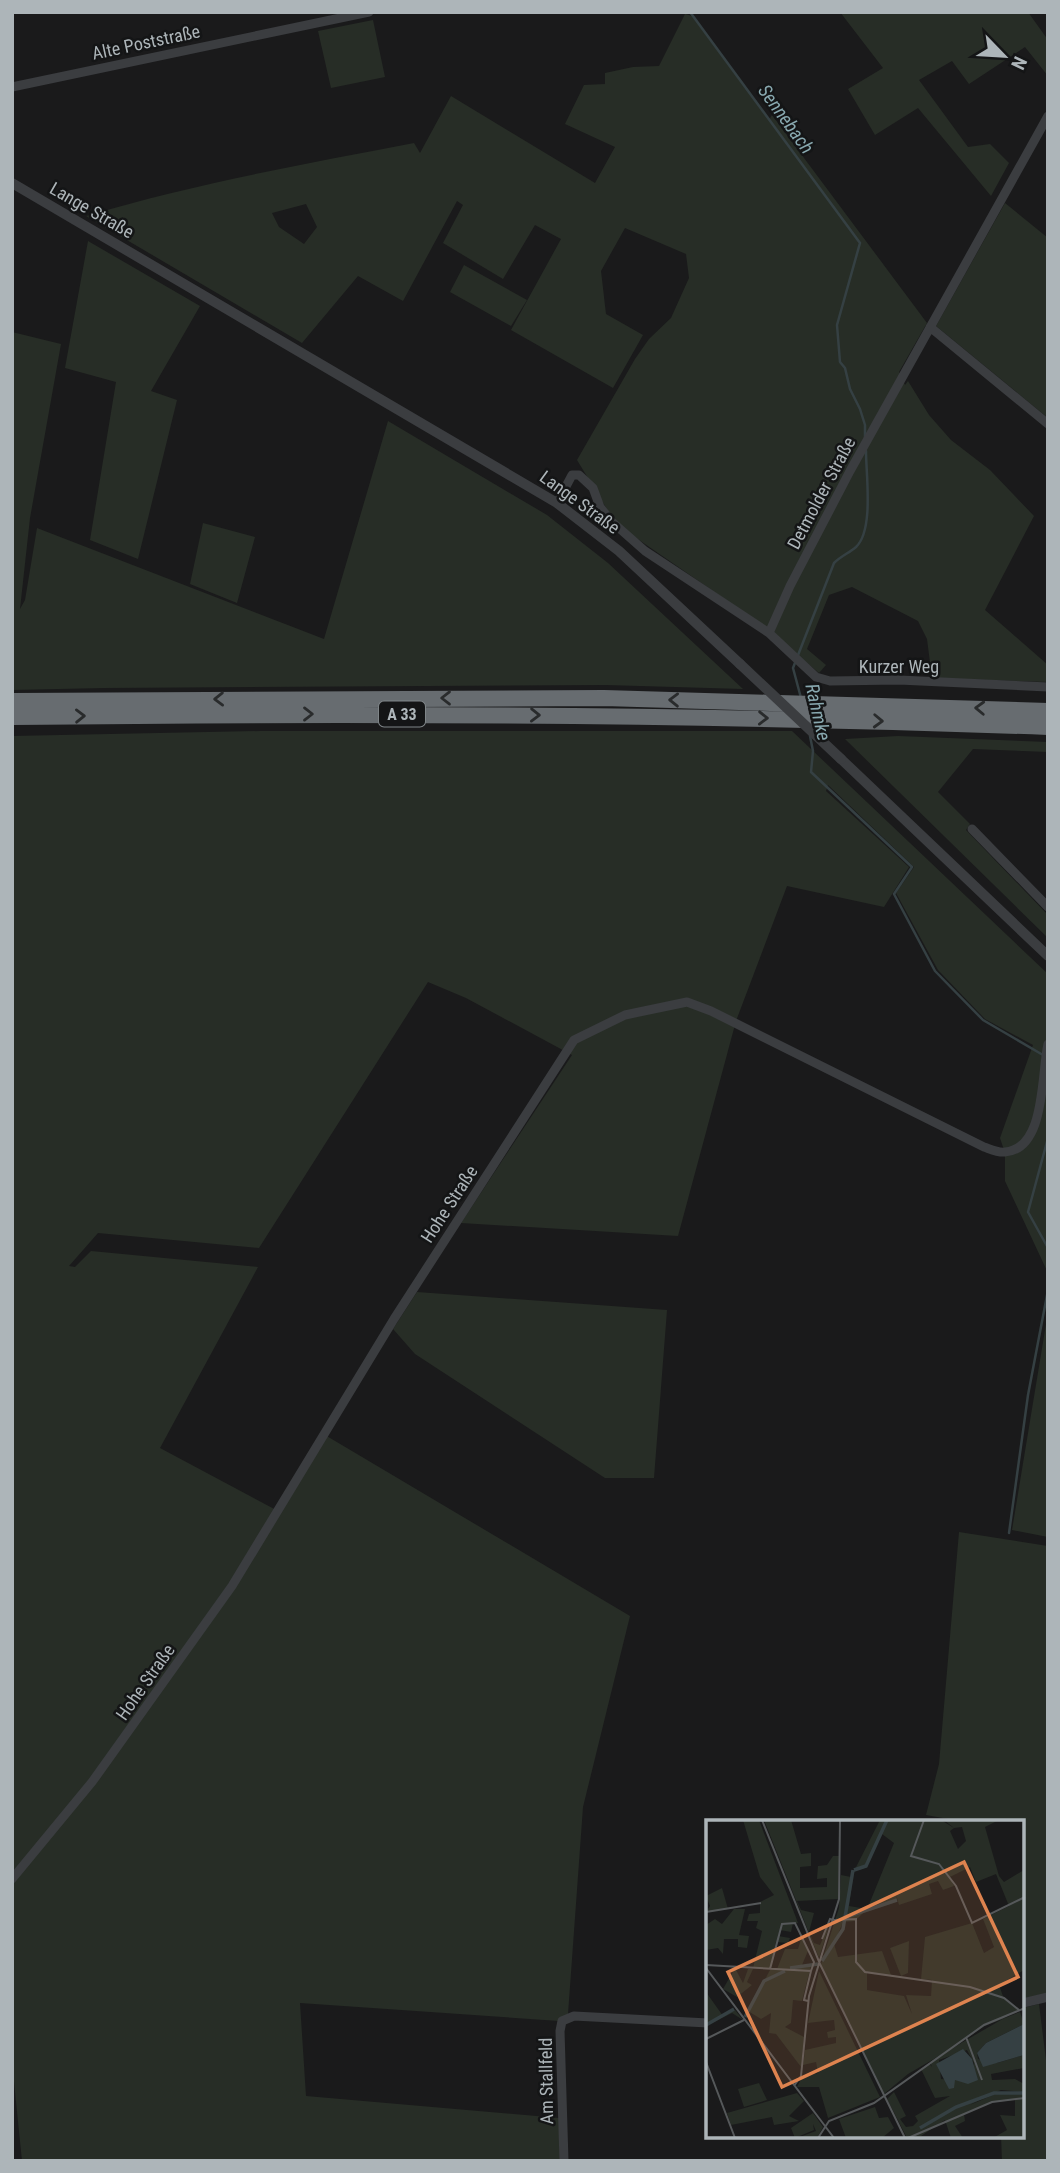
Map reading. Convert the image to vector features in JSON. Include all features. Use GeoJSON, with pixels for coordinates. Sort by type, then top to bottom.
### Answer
{"type":"FeatureCollection","features":[{"type":"Feature","properties":{"kind":"highway","name":"A 33"},"geometry":{"type":"LineString","coordinates":[[12,701],[536,698],[792,711]]}},
{"type":"Feature","properties":{"kind":"highway","name":"A 33"},"geometry":{"type":"LineString","coordinates":[[809,711],[1048,727]]}},
{"type":"Feature","properties":{"kind":"highway","name":"A 33"},"geometry":{"type":"LineString","coordinates":[[12,717],[1048,711]]}},
{"type":"Feature","properties":{"kind":"street","name":"Alte Poststraße"},"geometry":{"type":"LineString","coordinates":[[12,87],[369,12]]}},
{"type":"Feature","properties":{"kind":"street","name":"Detmolder Straße"},"geometry":{"type":"LineString","coordinates":[[769,634],[790,586],[850,471],[1048,116]]}},
{"type":"Feature","properties":{"kind":"street","name":"Lange Straße"},"geometry":{"type":"LineString","coordinates":[[12,183],[556,503],[619,551],[1048,956]]}},
{"type":"Feature","properties":{"kind":"street"},"geometry":{"type":"LineString","coordinates":[[930,327],[1048,424]]}},
{"type":"Feature","properties":{"kind":"street"},"geometry":{"type":"LineString","coordinates":[[556,503],[572,475],[579,475],[593,488],[600,507],[611,521],[645,551],[769,634]]}},
{"type":"Feature","properties":{"kind":"street","name":"Kurzer Weg"},"geometry":{"type":"LineString","coordinates":[[769,634],[816,677],[830,681],[899,680],[1048,687]]}},
{"type":"Feature","properties":{"kind":"street"},"geometry":{"type":"LineString","coordinates":[[972,829],[1048,907]]}},
{"type":"Feature","properties":{"kind":"street","name":"Hohe Straße"},"geometry":{"type":"LineString","coordinates":[[12,1879],[92,1783],[232,1586],[394,1319],[574,1040],[625,1015],[687,1002],[711,1011],[984,1147],[1002,1152],[1020,1147],[1032,1135],[1038,1114],[1047,1047]]}},
{"type":"Feature","properties":{"kind":"street"},"geometry":{"type":"LineString","coordinates":[[1025,2003],[1048,1997]]}},
{"type":"Feature","properties":{"kind":"street","name":"Am Stallfeld"},"geometry":{"type":"LineString","coordinates":[[564,2161],[560,2031],[562,2021],[574,2017],[706,2023]]}},
{"type":"Feature","properties":{"kind":"shaded area"},"geometry":{"type":"Polygon","coordinates":[[[840,12],[1028,12],[1048,40],[1048,76],[1025,47],[969,84],[952,61],[919,80],[968,147],[990,144],[1009,163],[991,196],[918,108],[875,135],[848,89],[883,68],[840,12]]]}},
{"type":"Feature","properties":{"kind":"shaded area"},"geometry":{"type":"Polygon","coordinates":[[[685,14],[692,16],[769,120],[772,115],[927,323],[899,372],[905,385],[908,381],[929,415],[951,440],[990,470],[1034,516],[985,610],[1048,665],[1048,682],[932,678],[927,639],[918,621],[852,587],[829,595],[807,649],[826,665],[819,673],[758,622],[616,524],[577,460],[635,359],[649,339],[671,318],[689,278],[686,254],[625,228],[601,271],[606,314],[643,335],[613,388],[511,330],[561,239],[535,225],[503,279],[443,243],[463,205],[457,201],[403,301],[358,276],[302,343],[86,216],[208,184],[414,143],[420,153],[451,96],[595,183],[615,147],[565,124],[584,85],[605,84],[605,73],[633,67],[659,66],[685,14]],[[306,204],[272,213],[279,227],[304,244],[317,227],[306,204]]]}},
{"type":"Feature","properties":{"kind":"shaded area"},"geometry":{"type":"Polygon","coordinates":[[[373,20],[385,77],[331,88],[318,31],[373,20]]]}},
{"type":"Feature","properties":{"kind":"shaded area"},"geometry":{"type":"Polygon","coordinates":[[[1005,203],[1048,238],[1048,418],[936,326],[1005,203]]]}},
{"type":"Feature","properties":{"kind":"shaded area"},"geometry":{"type":"Polygon","coordinates":[[[88,241],[200,306],[151,391],[177,400],[138,559],[90,540],[116,382],[65,368],[88,241]]]}},
{"type":"Feature","properties":{"kind":"shaded area"},"geometry":{"type":"Polygon","coordinates":[[[464,265],[527,300],[511,326],[450,292],[464,265]]]}},
{"type":"Feature","properties":{"kind":"shaded area"},"geometry":{"type":"Polygon","coordinates":[[[12,332],[61,344],[30,518],[20,609],[25,600],[37,528],[324,639],[388,421],[547,515],[608,563],[743,689],[606,685],[12,690],[12,332]]]}},
{"type":"Feature","properties":{"kind":"shaded area"},"geometry":{"type":"Polygon","coordinates":[[[203,523],[255,537],[237,603],[190,584],[203,523]]]}},
{"type":"Feature","properties":{"kind":"shaded area"},"geometry":{"type":"Polygon","coordinates":[[[261,731],[792,731],[1048,974],[1048,1273],[1005,1181],[1005,1153],[1000,1138],[1033,1045],[985,1019],[938,970],[896,893],[914,867],[828,785],[826,791],[909,867],[884,907],[787,886],[736,1021],[678,1236],[461,1223],[572,1055],[466,998],[428,982],[259,1248],[98,1233],[69,1266],[75,1267],[91,1251],[258,1267],[160,1448],[278,1511],[325,1435],[630,1616],[583,1807],[568,2014],[559,2021],[300,2003],[306,2096],[559,2118],[560,2161],[22,2161],[12,2062],[12,736],[261,731]]]}},
{"type":"Feature","properties":{"kind":"shaded area"},"geometry":{"type":"Polygon","coordinates":[[[898,736],[1048,742],[1048,752],[973,749],[938,792],[970,824],[966,830],[1048,915],[1048,938],[845,739],[898,736]]]}},
{"type":"Feature","properties":{"kind":"shaded area"},"geometry":{"type":"Polygon","coordinates":[[[417,1292],[667,1310],[654,1478],[605,1478],[415,1354],[393,1329],[417,1292]]]}},
{"type":"Feature","properties":{"kind":"shaded area"},"geometry":{"type":"Polygon","coordinates":[[[1048,1312],[1048,1537],[1012,1530],[1048,1312]]]}},
{"type":"Feature","properties":{"kind":"shaded area"},"geometry":{"type":"Polygon","coordinates":[[[959,1532],[1048,1546],[1048,1993],[1025,1999],[1025,1820],[954,1820],[926,1815],[939,1764],[959,1532]]]}},
{"type":"Feature","properties":{"kind":"shaded area"},"geometry":{"type":"Polygon","coordinates":[[[1039,2004],[1048,2076],[1048,2161],[1002,2161],[1001,2138],[1025,2138],[1025,2008],[1039,2004]]]}},
{"type":"Feature","properties":{"kind":"waterway","name":"Sennebach"},"geometry":{"type":"LineString","coordinates":[[690,12],[860,243],[837,325],[840,362],[845,368],[850,389],[860,409],[865,425],[865,437]]}},
{"type":"Feature","properties":{"kind":"waterway","name":"Rahmke"},"geometry":{"type":"LineString","coordinates":[[801,698],[793,668],[834,563],[856,547],[865,528],[868,502],[866,451]]}},
{"type":"Feature","properties":{"kind":"waterway","name":"Rahmke"},"geometry":{"type":"LineString","coordinates":[[810,736],[813,751],[811,772],[912,867],[894,894],[935,971],[983,1020],[1043,1055]]}},
{"type":"Feature","properties":{"kind":"waterway"},"geometry":{"type":"LineString","coordinates":[[1048,1138],[1028,1212],[1048,1248]]}},
{"type":"Feature","properties":{"kind":"waterway"},"geometry":{"type":"LineString","coordinates":[[1009,1533],[1028,1395],[1048,1290]]}}]}
